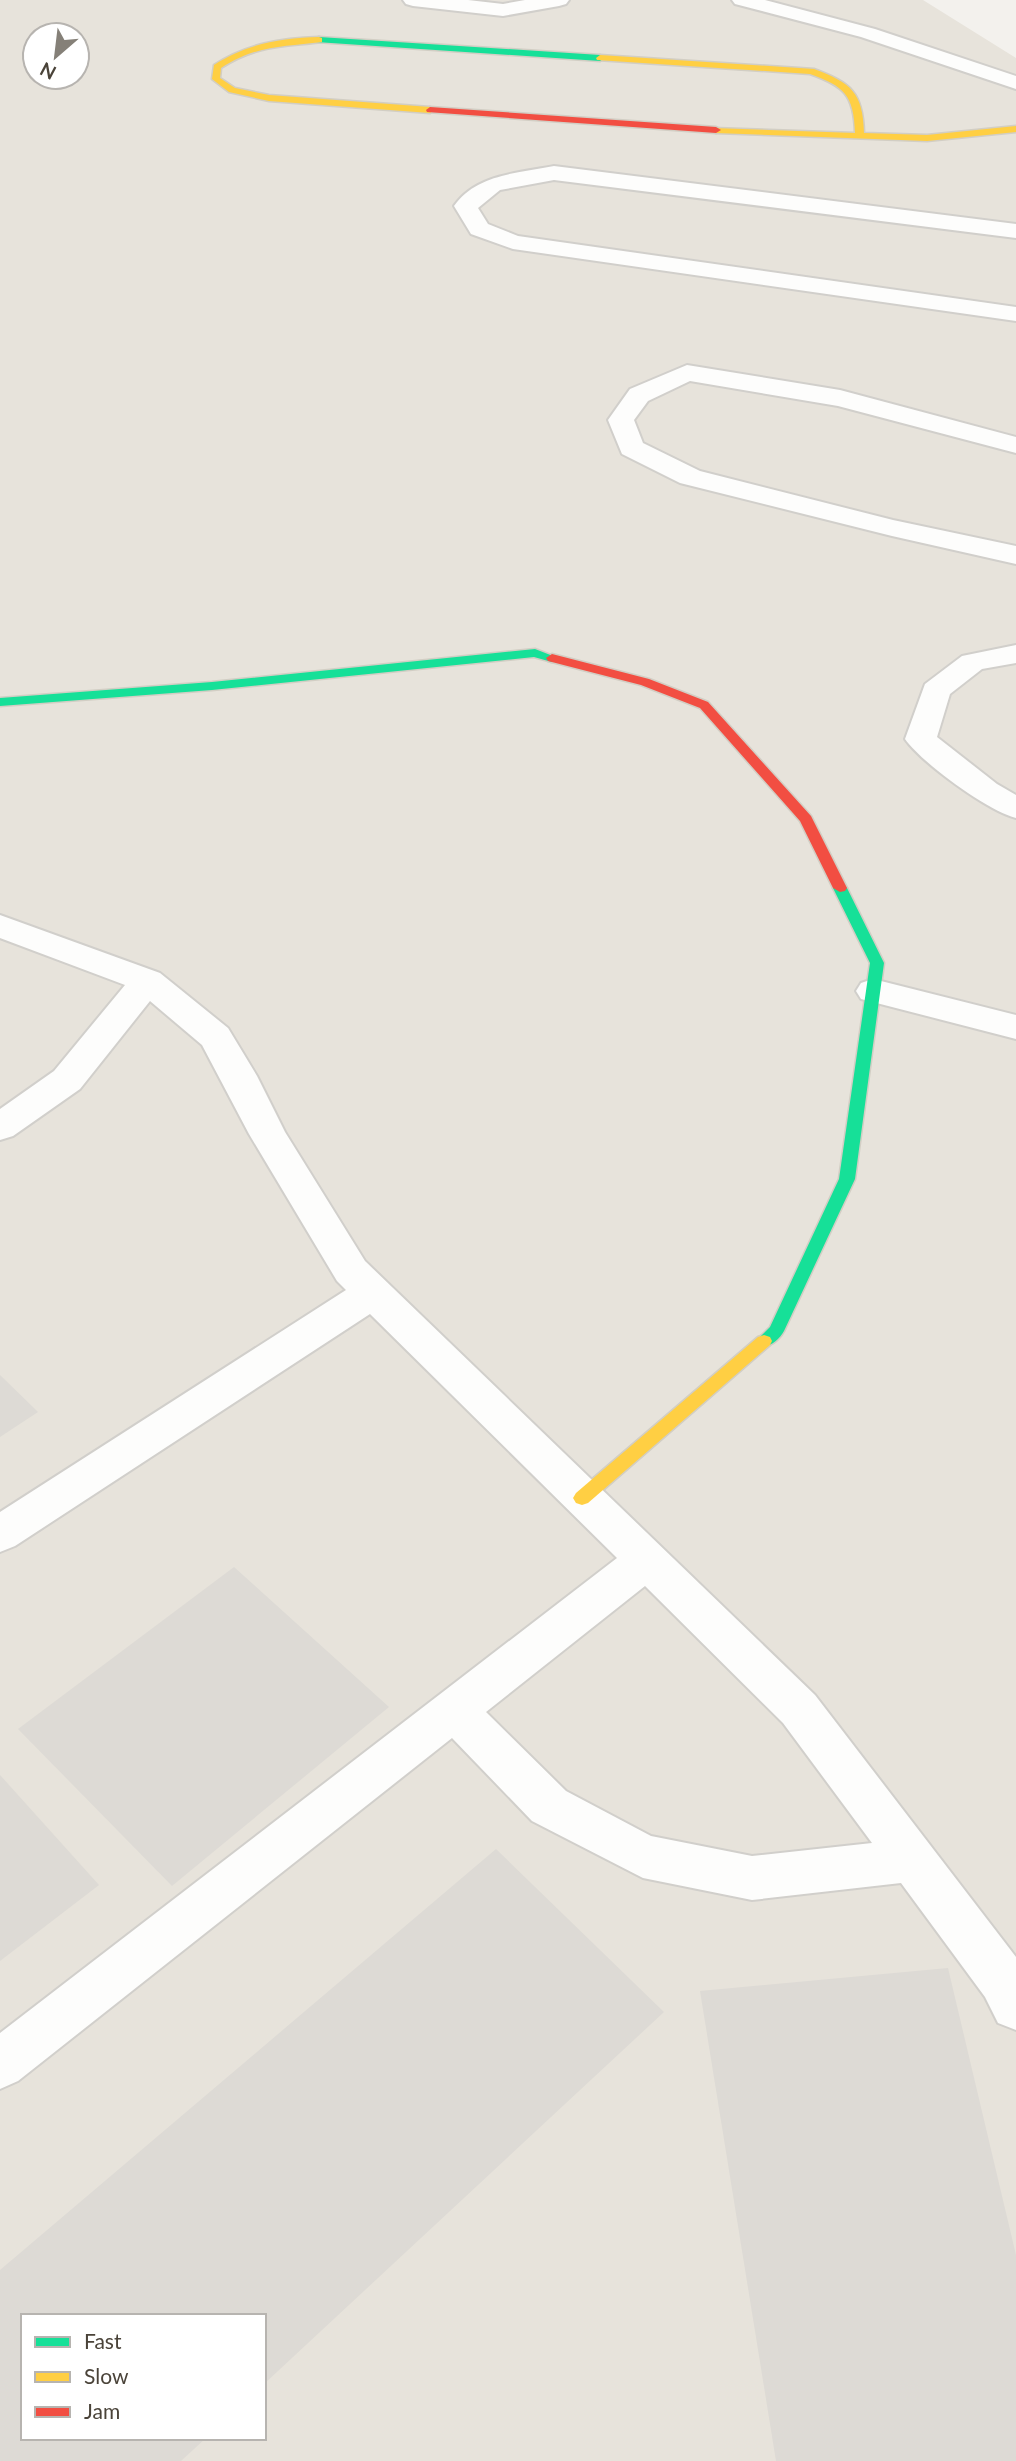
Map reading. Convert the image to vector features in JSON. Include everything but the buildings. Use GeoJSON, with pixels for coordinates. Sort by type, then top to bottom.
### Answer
{"type":"FeatureCollection","features":[{"type":"Feature","properties":{"kind":"street"},"geometry":{"type":"LineString","coordinates":[[413,0],[503,10],[559,0]]}},
{"type":"Feature","properties":{"kind":"street"},"geometry":{"type":"LineString","coordinates":[[741,0],[868,33],[1016,83]]}},
{"type":"Feature","properties":{"kind":"street"},"geometry":{"type":"LineString","coordinates":[[860,136],[861,117],[857,98],[846,83],[811,71],[316,40],[261,44],[232,54],[217,67],[216,79],[232,90],[268,98],[751,133],[927,138],[1016,129]]}},
{"type":"Feature","properties":{"kind":"street"},"geometry":{"type":"LineString","coordinates":[[1016,231],[554,173],[493,185],[466,206],[479,229],[513,242],[1016,314]]}},
{"type":"Feature","properties":{"kind":"street"},"geometry":{"type":"LineString","coordinates":[[1016,445],[840,398],[687,373],[639,395],[621,421],[631,449],[690,477],[892,528],[1016,555]]}},
{"type":"Feature","properties":{"kind":"street"},"geometry":{"type":"LineString","coordinates":[[0,702],[212,687],[535,653],[645,682],[704,705],[806,819],[877,963],[847,1179],[776,1331],[582,1498]]}},
{"type":"Feature","properties":{"kind":"street"},"geometry":{"type":"LineString","coordinates":[[1016,654],[973,662],[936,690],[921,739],[986,791],[1016,808]]}},
{"type":"Feature","properties":{"kind":"street"},"geometry":{"type":"LineString","coordinates":[[0,926],[148,981],[215,1037],[239,1076],[268,1134],[351,1272],[799,1709],[1003,1980],[1016,2006]]}},
{"type":"Feature","properties":{"kind":"street"},"geometry":{"type":"LineString","coordinates":[[0,1127],[67,1080],[148,981]]}},
{"type":"Feature","properties":{"kind":"street"},"geometry":{"type":"LineString","coordinates":[[873,991],[1016,1027]]}},
{"type":"Feature","properties":{"kind":"street"},"geometry":{"type":"LineString","coordinates":[[0,1534],[372,1293]]}},
{"type":"Feature","properties":{"kind":"street"},"geometry":{"type":"LineString","coordinates":[[0,2064],[646,1560]]}},
{"type":"Feature","properties":{"kind":"street"},"geometry":{"type":"LineString","coordinates":[[454,1710],[549,1806],[643,1856],[752,1878],[913,1860]]}},
{"type":"Feature","properties":{"kind":"shaded area"},"geometry":{"type":"Polygon","coordinates":[[[0,0],[923,0],[1016,58],[1016,2461],[0,2461],[0,0]]]}},
{"type":"Feature","properties":{"kind":"traffic: fast"},"geometry":{"type":"LineString","coordinates":[[319,40],[600,58]]}},
{"type":"Feature","properties":{"kind":"traffic: fast"},"geometry":{"type":"LineString","coordinates":[[0,702],[212,686],[535,653],[552,658]]}},
{"type":"Feature","properties":{"kind":"traffic: fast"},"geometry":{"type":"LineString","coordinates":[[764,1341],[776,1331],[847,1179],[877,963],[840,888]]}},
{"type":"Feature","properties":{"kind":"traffic: slow"},"geometry":{"type":"LineString","coordinates":[[319,40],[292,41],[253,49],[217,67],[216,79],[232,90],[269,98],[430,110]]}},
{"type":"Feature","properties":{"kind":"traffic: slow"},"geometry":{"type":"LineString","coordinates":[[600,58],[811,71],[836,81],[850,92],[858,109],[860,136]]}},
{"type":"Feature","properties":{"kind":"traffic: slow"},"geometry":{"type":"LineString","coordinates":[[716,130],[927,138],[1016,129]]}},
{"type":"Feature","properties":{"kind":"traffic: slow"},"geometry":{"type":"LineString","coordinates":[[582,1498],[764,1341]]}},
{"type":"Feature","properties":{"kind":"traffic: jam"},"geometry":{"type":"LineString","coordinates":[[430,110],[716,130]]}},
{"type":"Feature","properties":{"kind":"traffic: jam"},"geometry":{"type":"LineString","coordinates":[[552,658],[645,682],[704,705],[806,819],[840,888]]}}]}
